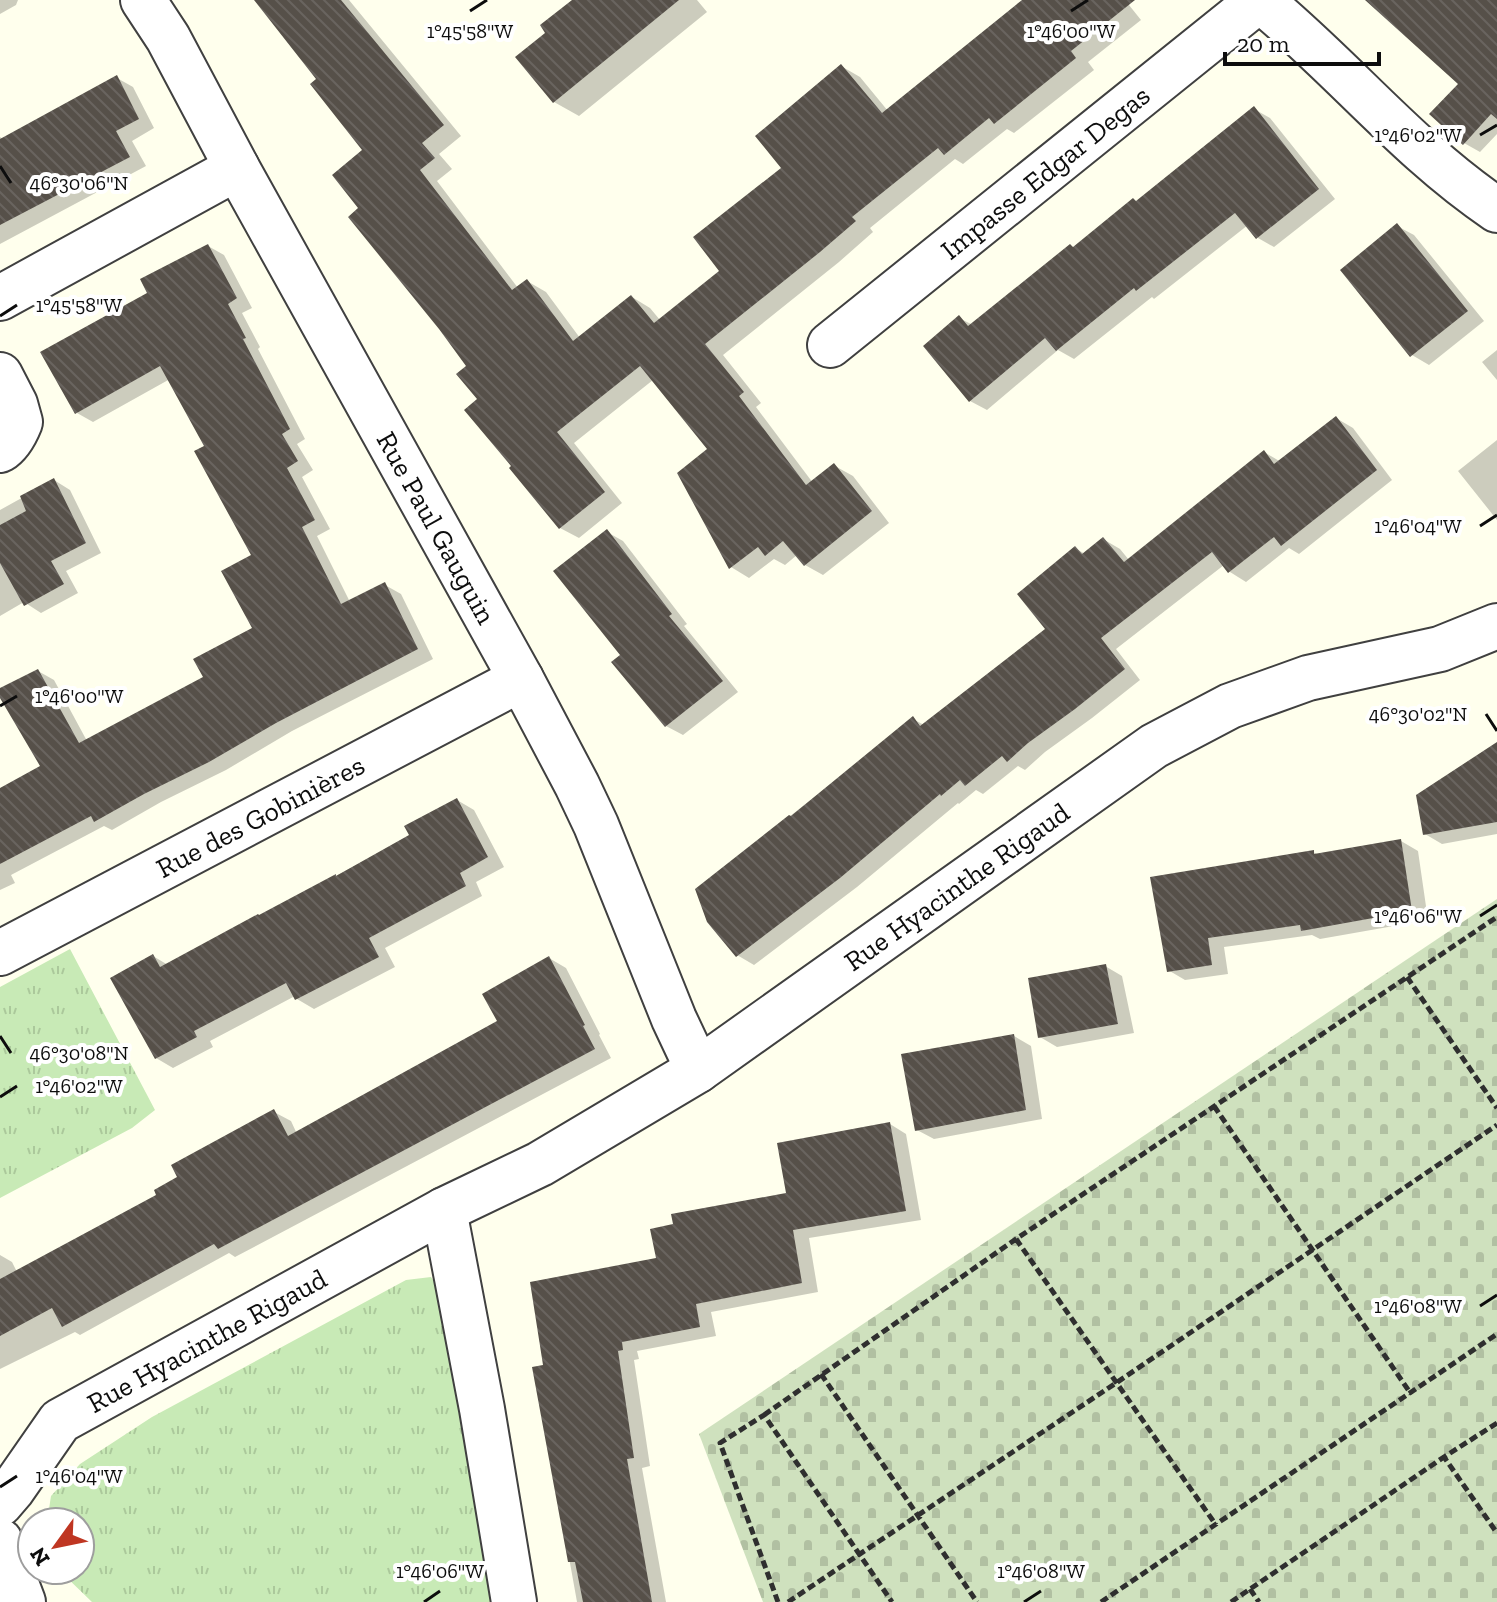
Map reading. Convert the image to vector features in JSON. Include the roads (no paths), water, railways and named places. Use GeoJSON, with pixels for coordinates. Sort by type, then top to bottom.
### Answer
{"type":"FeatureCollection","features":[{"type":"Feature","properties":{"kind":"street","name":"Rue Paul Gauguin"},"geometry":{"type":"LineString","coordinates":[[143,0],[168,38],[577,785],[698,1070]]}},
{"type":"Feature","properties":{"kind":"street"},"geometry":{"type":"LineString","coordinates":[[1260,0],[1288,22],[1412,143],[1497,210]]}},
{"type":"Feature","properties":{"kind":"street","name":"Impasse Edgar Degas"},"geometry":{"type":"LineString","coordinates":[[830,345],[1260,0]]}},
{"type":"Feature","properties":{"kind":"street"},"geometry":{"type":"LineString","coordinates":[[0,298],[237,168]]}},
{"type":"Feature","properties":{"kind":"street"},"geometry":{"type":"LineString","coordinates":[[0,375],[15,404],[20,422],[0,450]]}},
{"type":"Feature","properties":{"kind":"street","name":"Rue Hyacinthe Rigaud"},"geometry":{"type":"LineString","coordinates":[[0,1504],[60,1421],[444,1210],[540,1164],[698,1070],[1154,746],[1230,706],[1308,678],[1440,649],[1497,626]]}},
{"type":"Feature","properties":{"kind":"street","name":"Rue des Gobinières"},"geometry":{"type":"LineString","coordinates":[[0,953],[521,679]]}},
{"type":"Feature","properties":{"kind":"street"},"geometry":{"type":"LineString","coordinates":[[444,1210],[482,1409],[514,1602]]}},
{"type":"Feature","properties":{"kind":"street"},"geometry":{"type":"LineString","coordinates":[[0,1541],[23,1602]]}}]}
